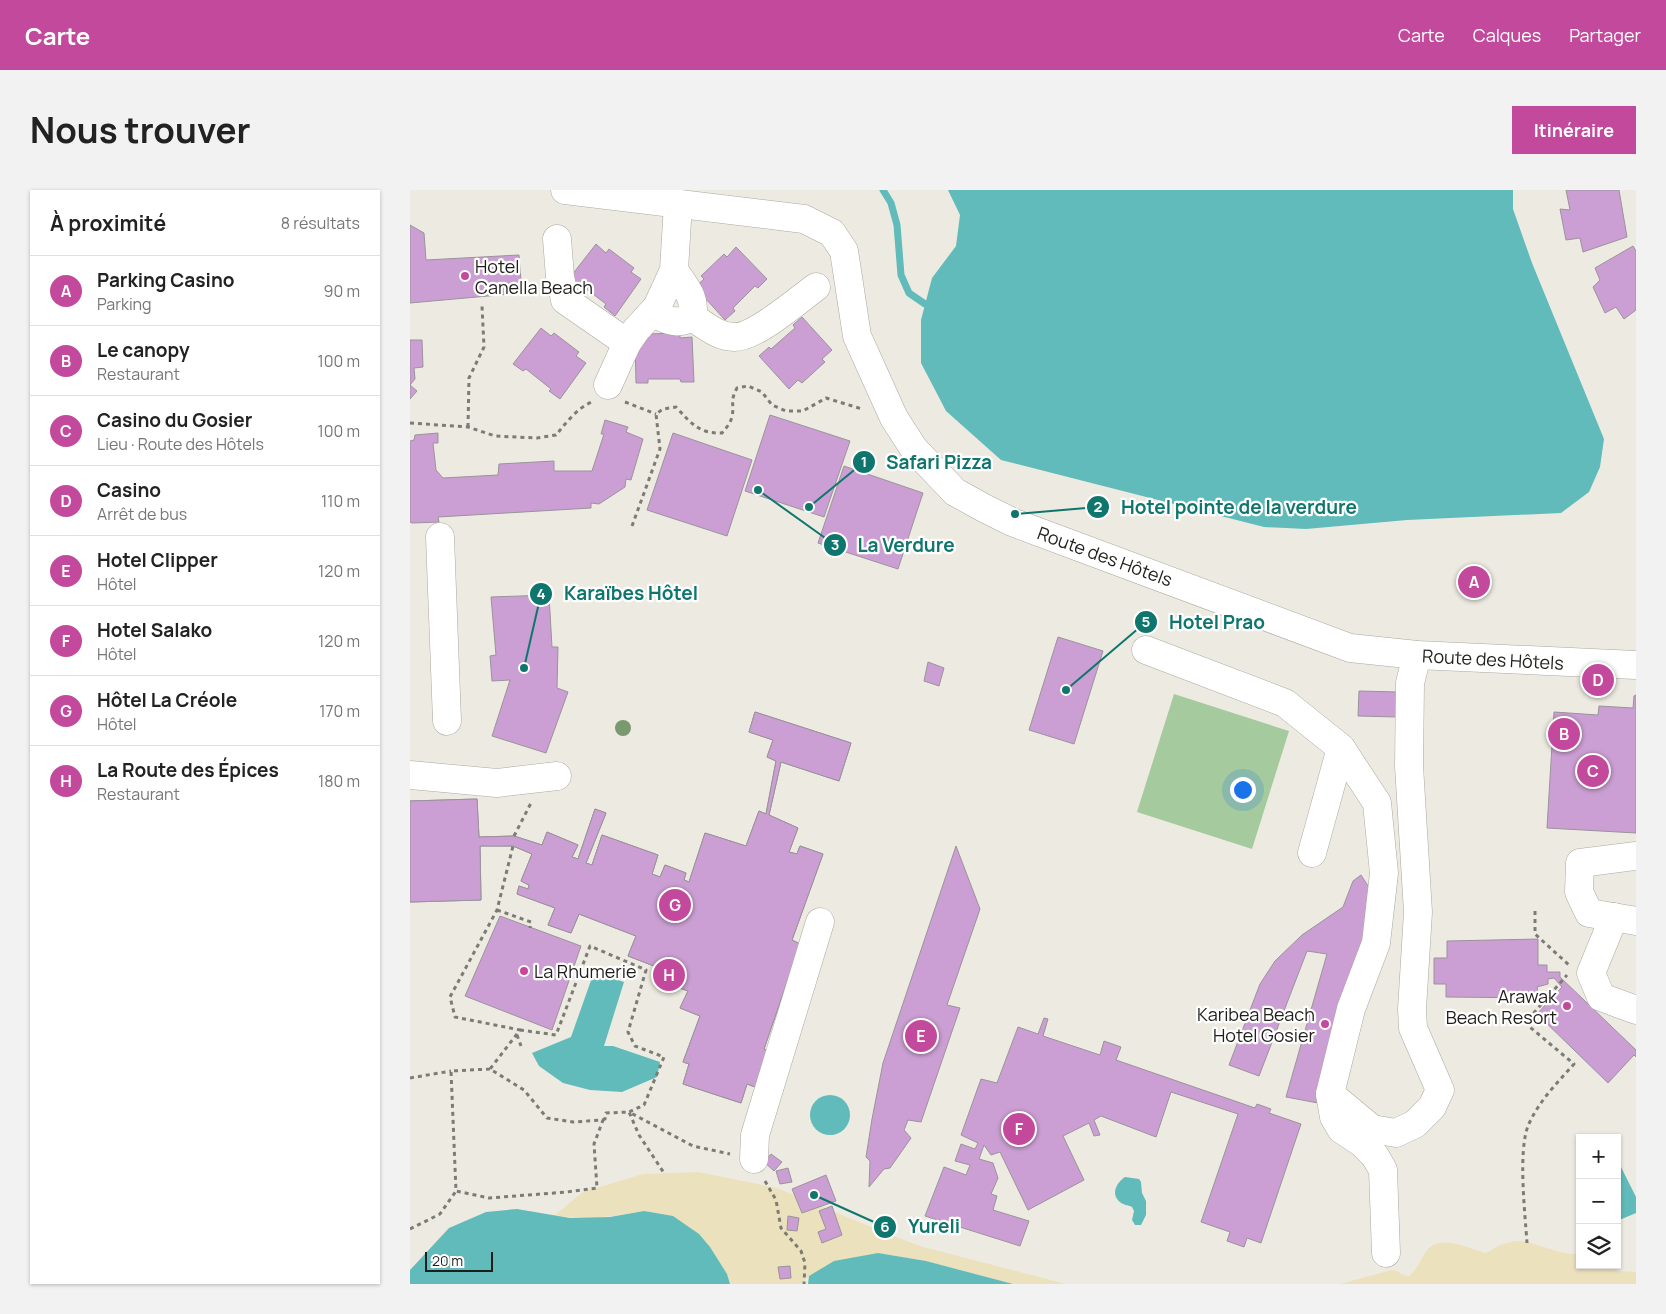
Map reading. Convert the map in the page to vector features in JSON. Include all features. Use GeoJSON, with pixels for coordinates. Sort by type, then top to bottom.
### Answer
{"type":"FeatureCollection","features":[{"type":"Feature","properties":{"kind":"street","name":"Route des Hôtels"},"geometry":{"type":"LineString","coordinates":[[565,190],[804,219],[832,233],[844,251],[858,336],[894,418],[914,449],[955,492],[1012,522],[1350,648],[1417,655],[1636,666]]}},
{"type":"Feature","properties":{"kind":"street"},"geometry":{"type":"LineString","coordinates":[[609,395],[627,343],[657,307],[674,270],[678,204]]}},
{"type":"Feature","properties":{"kind":"street"},"geometry":{"type":"LineString","coordinates":[[557,239],[560,277],[565,300],[627,343]]}},
{"type":"Feature","properties":{"kind":"street"},"geometry":{"type":"LineString","coordinates":[[674,270],[694,301],[692,318]]}},
{"type":"Feature","properties":{"kind":"street"},"geometry":{"type":"LineString","coordinates":[[692,318],[716,333],[733,338],[747,335],[816,287]]}},
{"type":"Feature","properties":{"kind":"street"},"geometry":{"type":"LineString","coordinates":[[657,307],[658,315],[667,320],[686,321],[692,318]]}},
{"type":"Feature","properties":{"kind":"street"},"geometry":{"type":"LineString","coordinates":[[440,537],[447,721]]}},
{"type":"Feature","properties":{"kind":"street"},"geometry":{"type":"LineString","coordinates":[[1146,650],[1285,703],[1341,748],[1377,803],[1384,873],[1376,943],[1351,1009],[1330,1094],[1334,1117],[1341,1129],[1362,1143],[1375,1156],[1384,1170],[1386,1253]]}},
{"type":"Feature","properties":{"kind":"street"},"geometry":{"type":"LineString","coordinates":[[1330,1094],[1372,1129],[1396,1133],[1415,1124],[1432,1108],[1440,1090],[1413,1028],[1412,1009],[1418,912],[1409,766],[1410,683],[1417,655]]}},
{"type":"Feature","properties":{"kind":"street"},"geometry":{"type":"LineString","coordinates":[[1312,852],[1341,748]]}},
{"type":"Feature","properties":{"kind":"street"},"geometry":{"type":"LineString","coordinates":[[410,775],[497,783],[557,776]]}},
{"type":"Feature","properties":{"kind":"street"},"geometry":{"type":"LineString","coordinates":[[1636,856],[1580,863],[1578,892],[1589,913],[1625,919],[1592,973],[1602,997],[1636,1010]]}},
{"type":"Feature","properties":{"kind":"street"},"geometry":{"type":"LineString","coordinates":[[754,1159],[755,1135],[820,922]]}},
{"type":"Feature","properties":{"kind":"path"},"geometry":{"type":"LineString","coordinates":[[468,427],[469,378],[484,347],[482,306]]}},
{"type":"Feature","properties":{"kind":"path"},"geometry":{"type":"LineString","coordinates":[[656,414],[663,409],[676,407],[699,430],[711,434],[722,433],[732,415],[732,398],[737,388],[748,386],[762,392],[772,405],[786,411],[803,411],[826,398],[894,418]]}},
{"type":"Feature","properties":{"kind":"path"},"geometry":{"type":"LineString","coordinates":[[410,423],[468,427],[495,436],[537,438],[556,435],[568,420],[585,405],[609,395],[656,414]]}},
{"type":"Feature","properties":{"kind":"path"},"geometry":{"type":"LineString","coordinates":[[632,526],[660,449],[656,414]]}},
{"type":"Feature","properties":{"kind":"path"},"geometry":{"type":"LineString","coordinates":[[456,1191],[489,1198],[597,1188],[594,1144],[606,1113],[630,1112],[644,1104],[664,1057],[635,1046],[628,1032],[646,970],[590,946],[556,1036],[455,1017],[450,996],[497,910],[513,846]]}},
{"type":"Feature","properties":{"kind":"path"},"geometry":{"type":"LineString","coordinates":[[497,910],[531,922],[530,928]]}},
{"type":"Feature","properties":{"kind":"path"},"geometry":{"type":"LineString","coordinates":[[1526,1242],[1523,1165],[1528,1127],[1542,1101],[1574,1064],[1525,1023],[1573,969],[1535,934],[1535,911]]}},
{"type":"Feature","properties":{"kind":"path"},"geometry":{"type":"LineString","coordinates":[[490,1069],[520,1030]]}},
{"type":"Feature","properties":{"kind":"path"},"geometry":{"type":"LineString","coordinates":[[516,1036],[521,1046]]}},
{"type":"Feature","properties":{"kind":"path"},"geometry":{"type":"LineString","coordinates":[[410,1078],[451,1071],[490,1069],[524,1090],[547,1118],[573,1122],[603,1120]]}},
{"type":"Feature","properties":{"kind":"path"},"geometry":{"type":"LineString","coordinates":[[411,1228],[440,1214],[456,1191],[451,1071]]}},
{"type":"Feature","properties":{"kind":"path"},"geometry":{"type":"LineString","coordinates":[[624,1107],[625,1113]]}},
{"type":"Feature","properties":{"kind":"path"},"geometry":{"type":"LineString","coordinates":[[630,1112],[692,1146],[754,1159],[776,1200],[781,1228],[801,1252],[805,1263],[804,1284]]}},
{"type":"Feature","properties":{"kind":"path"},"geometry":{"type":"LineString","coordinates":[[630,1112],[639,1135],[664,1173]]}},
{"type":"Feature","properties":{"kind":"green space"},"geometry":{"type":"Polygon","coordinates":[[[1174,694],[1289,731],[1252,849],[1137,812],[1174,694]]]}},
{"type":"Feature","properties":{"kind":"sand"},"geometry":{"type":"Polygon","coordinates":[[[698,1172],[777,1188],[923,1247],[1066,1284],[1013,1284],[926,1261],[878,1253],[809,1276],[801,1284],[730,1284],[727,1274],[644,1211],[588,1218],[555,1215],[583,1192],[643,1174],[698,1172]]]}},
{"type":"Feature","properties":{"kind":"sand"},"geometry":{"type":"Polygon","coordinates":[[[1515,1241],[1576,1254],[1576,1269],[1614,1269],[1617,1271],[1636,1272],[1636,1284],[1340,1284],[1392,1270],[1409,1276],[1425,1253],[1437,1243],[1453,1243],[1486,1253],[1500,1245],[1515,1241]]]}},
{"type":"Feature","properties":{"kind":"water"},"geometry":{"type":"Polygon","coordinates":[[[948,190],[1513,190],[1513,209],[1532,263],[1604,439],[1600,467],[1589,492],[1561,513],[1407,520],[1306,529],[1264,527],[1001,460],[946,411],[921,363],[921,320],[932,278],[956,246],[960,215],[948,190]]]}},
{"type":"Feature","properties":{"kind":"water"},"geometry":{"type":"Polygon","coordinates":[[[594,972],[624,982],[604,1046],[613,1046],[660,1062],[657,1077],[622,1092],[590,1090],[563,1083],[539,1066],[532,1053],[571,1037],[594,972]]]}},
{"type":"Feature","properties":{"kind":"water"},"geometry":{"type":"Polygon","coordinates":[[[830,1095],[844,1101],[850,1115],[844,1129],[830,1135],[816,1129],[810,1115],[816,1101],[830,1095]]]}},
{"type":"Feature","properties":{"kind":"water"},"geometry":{"type":"Polygon","coordinates":[[[1621,1167],[1636,1197],[1636,1213],[1621,1219],[1621,1167]]]}},
{"type":"Feature","properties":{"kind":"water"},"geometry":{"type":"Polygon","coordinates":[[[1125,1177],[1139,1179],[1141,1182],[1142,1193],[1146,1201],[1146,1215],[1141,1225],[1135,1225],[1132,1220],[1134,1211],[1132,1207],[1121,1203],[1115,1195],[1117,1185],[1125,1177]]]}},
{"type":"Feature","properties":{"kind":"water"},"geometry":{"type":"Polygon","coordinates":[[[517,1209],[570,1218],[610,1217],[644,1211],[673,1216],[699,1234],[710,1247],[727,1274],[730,1284],[410,1284],[410,1270],[449,1228],[486,1212],[517,1209]]]}},
{"type":"Feature","properties":{"kind":"water"},"geometry":{"type":"Polygon","coordinates":[[[878,1253],[926,1261],[1013,1284],[808,1284],[809,1276],[834,1261],[878,1253]]]}},
{"type":"Feature","properties":{"kind":"building"},"geometry":{"type":"Polygon","coordinates":[[[1566,190],[1619,190],[1627,237],[1583,252],[1580,238],[1566,240],[1560,209],[1570,210],[1566,190]]]}},
{"type":"Feature","properties":{"kind":"building","name":"Hotel Canella Beach"},"geometry":{"type":"Polygon","coordinates":[[[410,225],[424,233],[426,260],[519,255],[522,293],[410,303],[410,225]]]}},
{"type":"Feature","properties":{"kind":"building"},"geometry":{"type":"Polygon","coordinates":[[[596,244],[606,253],[609,249],[634,268],[631,272],[641,279],[615,316],[604,307],[606,304],[581,285],[579,287],[568,280],[596,244]]]}},
{"type":"Feature","properties":{"kind":"building"},"geometry":{"type":"Polygon","coordinates":[[[1633,246],[1636,251],[1636,310],[1624,319],[1616,307],[1605,313],[1593,287],[1600,280],[1595,268],[1633,246]]]}},
{"type":"Feature","properties":{"kind":"building"},"geometry":{"type":"Polygon","coordinates":[[[736,247],[767,279],[758,288],[755,286],[733,308],[735,311],[725,320],[695,287],[704,279],[701,276],[724,254],[727,257],[736,247]]]}},
{"type":"Feature","properties":{"kind":"building"},"geometry":{"type":"Polygon","coordinates":[[[802,317],[832,350],[822,359],[825,362],[802,383],[798,380],[789,389],[759,356],[769,347],[771,349],[795,328],[793,325],[802,317]]]}},
{"type":"Feature","properties":{"kind":"building"},"geometry":{"type":"Polygon","coordinates":[[[541,328],[551,336],[554,333],[579,352],[576,356],[586,363],[560,399],[549,391],[551,389],[526,369],[523,371],[513,364],[541,328]]]}},
{"type":"Feature","properties":{"kind":"building"},"geometry":{"type":"Polygon","coordinates":[[[680,333],[680,338],[692,337],[694,382],[681,382],[680,379],[648,379],[648,383],[636,383],[635,338],[648,338],[648,334],[680,333]]]}},
{"type":"Feature","properties":{"kind":"building"},"geometry":{"type":"Polygon","coordinates":[[[410,340],[422,340],[423,367],[414,368],[415,379],[410,385],[410,340]]]}},
{"type":"Feature","properties":{"kind":"building"},"geometry":{"type":"Polygon","coordinates":[[[410,385],[417,391],[410,399],[410,385]]]}},
{"type":"Feature","properties":{"kind":"building"},"geometry":{"type":"Polygon","coordinates":[[[770,415],[850,441],[824,517],[745,491],[770,415]]]}},
{"type":"Feature","properties":{"kind":"building"},"geometry":{"type":"Polygon","coordinates":[[[605,420],[628,427],[626,432],[643,439],[631,480],[626,479],[625,487],[599,504],[591,503],[591,508],[438,517],[439,522],[410,522],[410,441],[414,440],[415,435],[438,433],[438,443],[433,443],[436,470],[443,478],[498,475],[499,464],[554,461],[554,471],[592,471],[604,434],[601,434],[605,420]]]}},
{"type":"Feature","properties":{"kind":"building"},"geometry":{"type":"Polygon","coordinates":[[[673,433],[752,460],[727,536],[647,510],[673,433]]]}},
{"type":"Feature","properties":{"kind":"building"},"geometry":{"type":"Polygon","coordinates":[[[844,466],[923,493],[898,569],[818,543],[844,466]]]}},
{"type":"Feature","properties":{"kind":"building"},"geometry":{"type":"Polygon","coordinates":[[[549,595],[552,647],[558,647],[557,688],[568,692],[546,753],[492,736],[510,680],[492,681],[490,656],[496,655],[491,597],[549,595]]]}},
{"type":"Feature","properties":{"kind":"building"},"geometry":{"type":"Polygon","coordinates":[[[1058,637],[1103,651],[1074,744],[1029,730],[1058,637]]]}},
{"type":"Feature","properties":{"kind":"building"},"geometry":{"type":"Polygon","coordinates":[[[928,662],[944,668],[939,686],[924,681],[928,662]]]}},
{"type":"Feature","properties":{"kind":"building"},"geometry":{"type":"Polygon","coordinates":[[[1359,691],[1398,692],[1397,717],[1358,716],[1359,691]]]}},
{"type":"Feature","properties":{"kind":"building"},"geometry":{"type":"Polygon","coordinates":[[[1636,695],[1636,833],[1547,828],[1554,712],[1598,715],[1599,706],[1633,708],[1634,696],[1636,695]]]}},
{"type":"Feature","properties":{"kind":"building"},"geometry":{"type":"Polygon","coordinates":[[[755,712],[851,743],[839,781],[781,762],[769,815],[798,828],[789,852],[797,854],[800,846],[823,854],[792,940],[800,944],[764,1049],[768,1051],[755,1087],[747,1084],[741,1103],[683,1084],[689,1064],[683,1062],[700,1016],[680,1008],[688,991],[677,987],[667,992],[658,988],[655,979],[659,968],[628,956],[636,936],[579,914],[571,933],[548,925],[555,908],[517,894],[519,886],[528,889],[529,885],[521,881],[532,854],[513,846],[480,846],[481,900],[410,902],[410,866],[472,864],[472,858],[453,859],[453,848],[471,847],[470,837],[410,839],[410,801],[477,799],[479,837],[514,836],[542,845],[547,832],[578,845],[572,857],[578,859],[595,809],[606,813],[586,863],[592,865],[602,835],[658,855],[652,874],[660,877],[665,865],[686,873],[684,880],[689,882],[705,833],[746,846],[759,811],[766,814],[776,761],[767,757],[773,740],[749,732],[755,712]]]}},
{"type":"Feature","properties":{"kind":"building"},"geometry":{"type":"Polygon","coordinates":[[[755,712],[851,743],[839,781],[781,762],[769,815],[798,828],[789,852],[797,854],[800,846],[823,854],[792,940],[800,944],[764,1049],[768,1051],[755,1087],[747,1084],[741,1103],[683,1084],[689,1064],[683,1062],[700,1016],[680,1008],[688,991],[677,987],[667,992],[658,988],[655,979],[659,968],[628,956],[636,936],[579,914],[571,933],[548,925],[555,908],[517,894],[519,886],[528,889],[529,885],[521,881],[532,854],[513,846],[480,846],[481,900],[410,902],[410,801],[477,799],[479,837],[514,836],[542,845],[547,832],[578,845],[572,857],[578,859],[595,809],[606,813],[586,863],[592,865],[602,835],[658,855],[652,874],[660,877],[665,865],[686,873],[684,880],[689,882],[705,833],[746,846],[759,811],[766,814],[776,761],[767,757],[773,740],[749,732],[755,712]]]}},
{"type":"Feature","properties":{"kind":"building"},"geometry":{"type":"Polygon","coordinates":[[[956,846],[980,909],[947,1005],[960,1008],[921,1122],[908,1120],[904,1130],[911,1138],[890,1168],[884,1169],[869,1187],[870,1161],[866,1157],[883,1063],[956,846]]]}},
{"type":"Feature","properties":{"kind":"building","name":"Karibea Beach Hotel Gosier"},"geometry":{"type":"Polygon","coordinates":[[[1361,875],[1381,906],[1318,1103],[1286,1097],[1327,954],[1307,951],[1259,1076],[1229,1065],[1260,984],[1275,961],[1302,935],[1343,907],[1353,881],[1361,875]]]}},
{"type":"Feature","properties":{"kind":"building","name":"La Rhumerie"},"geometry":{"type":"Polygon","coordinates":[[[500,916],[581,946],[552,1030],[465,996],[500,916]]]}},
{"type":"Feature","properties":{"kind":"building","name":"Arawak Beach Resort"},"geometry":{"type":"Polygon","coordinates":[[[1538,939],[1538,965],[1547,965],[1547,972],[1560,972],[1560,977],[1636,1050],[1636,1057],[1634,1055],[1608,1083],[1537,1014],[1562,987],[1554,978],[1548,979],[1548,984],[1537,987],[1539,998],[1446,997],[1446,984],[1434,984],[1434,958],[1447,958],[1447,941],[1538,939]]]}},
{"type":"Feature","properties":{"kind":"building"},"geometry":{"type":"Polygon","coordinates":[[[1044,1018],[1048,1019],[1043,1036],[1100,1055],[1104,1041],[1121,1047],[1116,1060],[1255,1108],[1257,1104],[1271,1109],[1269,1113],[1301,1124],[1261,1243],[1247,1238],[1244,1247],[1227,1241],[1230,1232],[1201,1222],[1238,1114],[1171,1092],[1156,1137],[1101,1116],[1094,1120],[1100,1135],[1094,1136],[1089,1123],[1063,1136],[1084,1180],[1028,1210],[1000,1152],[991,1155],[984,1145],[979,1159],[993,1163],[998,1178],[991,1194],[997,1196],[993,1210],[1029,1221],[1020,1246],[925,1216],[944,1167],[966,1175],[970,1165],[955,1161],[961,1144],[975,1149],[978,1143],[961,1135],[981,1079],[997,1083],[1018,1027],[1038,1034],[1044,1018]]]}},
{"type":"Feature","properties":{"kind":"building"},"geometry":{"type":"Polygon","coordinates":[[[771,1154],[782,1162],[774,1171],[764,1162],[771,1154]]]}},
{"type":"Feature","properties":{"kind":"building"},"geometry":{"type":"Polygon","coordinates":[[[788,1168],[792,1182],[780,1184],[776,1171],[788,1168]]]}},
{"type":"Feature","properties":{"kind":"building"},"geometry":{"type":"Polygon","coordinates":[[[826,1175],[836,1201],[802,1213],[792,1189],[826,1175]]]}},
{"type":"Feature","properties":{"kind":"building"},"geometry":{"type":"Polygon","coordinates":[[[832,1206],[842,1235],[822,1243],[818,1232],[826,1229],[819,1211],[832,1206]]]}},
{"type":"Feature","properties":{"kind":"building"},"geometry":{"type":"Polygon","coordinates":[[[788,1216],[799,1218],[797,1231],[787,1230],[788,1216]]]}},
{"type":"Feature","properties":{"kind":"building"},"geometry":{"type":"Polygon","coordinates":[[[790,1266],[791,1278],[780,1279],[778,1267],[790,1266]]]}},
{"type":"Feature","properties":{"kind":"waterway"},"geometry":{"type":"LineString","coordinates":[[883,190],[891,203],[897,225],[901,275],[909,293],[925,304]]}},
{"type":"Feature","properties":{"kind":"place","name":"Hotel Canella Beach"},"geometry":{"type":"Point","coordinates":[465,276]}},
{"type":"Feature","properties":{"kind":"place","name":"La Verdure"},"geometry":{"type":"Point","coordinates":[758,490]}},
{"type":"Feature","properties":{"kind":"place","name":"Safari Pizza"},"geometry":{"type":"Point","coordinates":[809,507]}},
{"type":"Feature","properties":{"kind":"place","name":"Hotel pointe de la verdure"},"geometry":{"type":"Point","coordinates":[1015,514]}},
{"type":"Feature","properties":{"kind":"place","name":"Parking Casino"},"geometry":{"type":"Point","coordinates":[1474,582]}},
{"type":"Feature","properties":{"kind":"place","name":"Karaïbes Hôtel"},"geometry":{"type":"Point","coordinates":[524,668]}},
{"type":"Feature","properties":{"kind":"place","name":"Casino"},"geometry":{"type":"Point","coordinates":[1598,680]}},
{"type":"Feature","properties":{"kind":"place","name":"Hotel Prao"},"geometry":{"type":"Point","coordinates":[1066,690]}},
{"type":"Feature","properties":{"kind":"place","name":"Le canopy"},"geometry":{"type":"Point","coordinates":[1564,734]}},
{"type":"Feature","properties":{"kind":"place","name":"Casino du Gosier"},"geometry":{"type":"Point","coordinates":[1593,771]}},
{"type":"Feature","properties":{"kind":"place","name":"Hôtel La Créole"},"geometry":{"type":"Point","coordinates":[675,905]}},
{"type":"Feature","properties":{"kind":"place","name":"La Rhumerie"},"geometry":{"type":"Point","coordinates":[524,971]}},
{"type":"Feature","properties":{"kind":"place","name":"La Route des Épices"},"geometry":{"type":"Point","coordinates":[669,975]}},
{"type":"Feature","properties":{"kind":"place","name":"Arawak Beach Resort"},"geometry":{"type":"Point","coordinates":[1567,1006]}},
{"type":"Feature","properties":{"kind":"place","name":"Karibea Beach Hotel Gosier"},"geometry":{"type":"Point","coordinates":[1325,1024]}},
{"type":"Feature","properties":{"kind":"place","name":"Hotel Clipper"},"geometry":{"type":"Point","coordinates":[921,1036]}},
{"type":"Feature","properties":{"kind":"place","name":"Hotel Salako"},"geometry":{"type":"Point","coordinates":[1019,1129]}},
{"type":"Feature","properties":{"kind":"place","name":"Yureli"},"geometry":{"type":"Point","coordinates":[814,1195]}}]}
